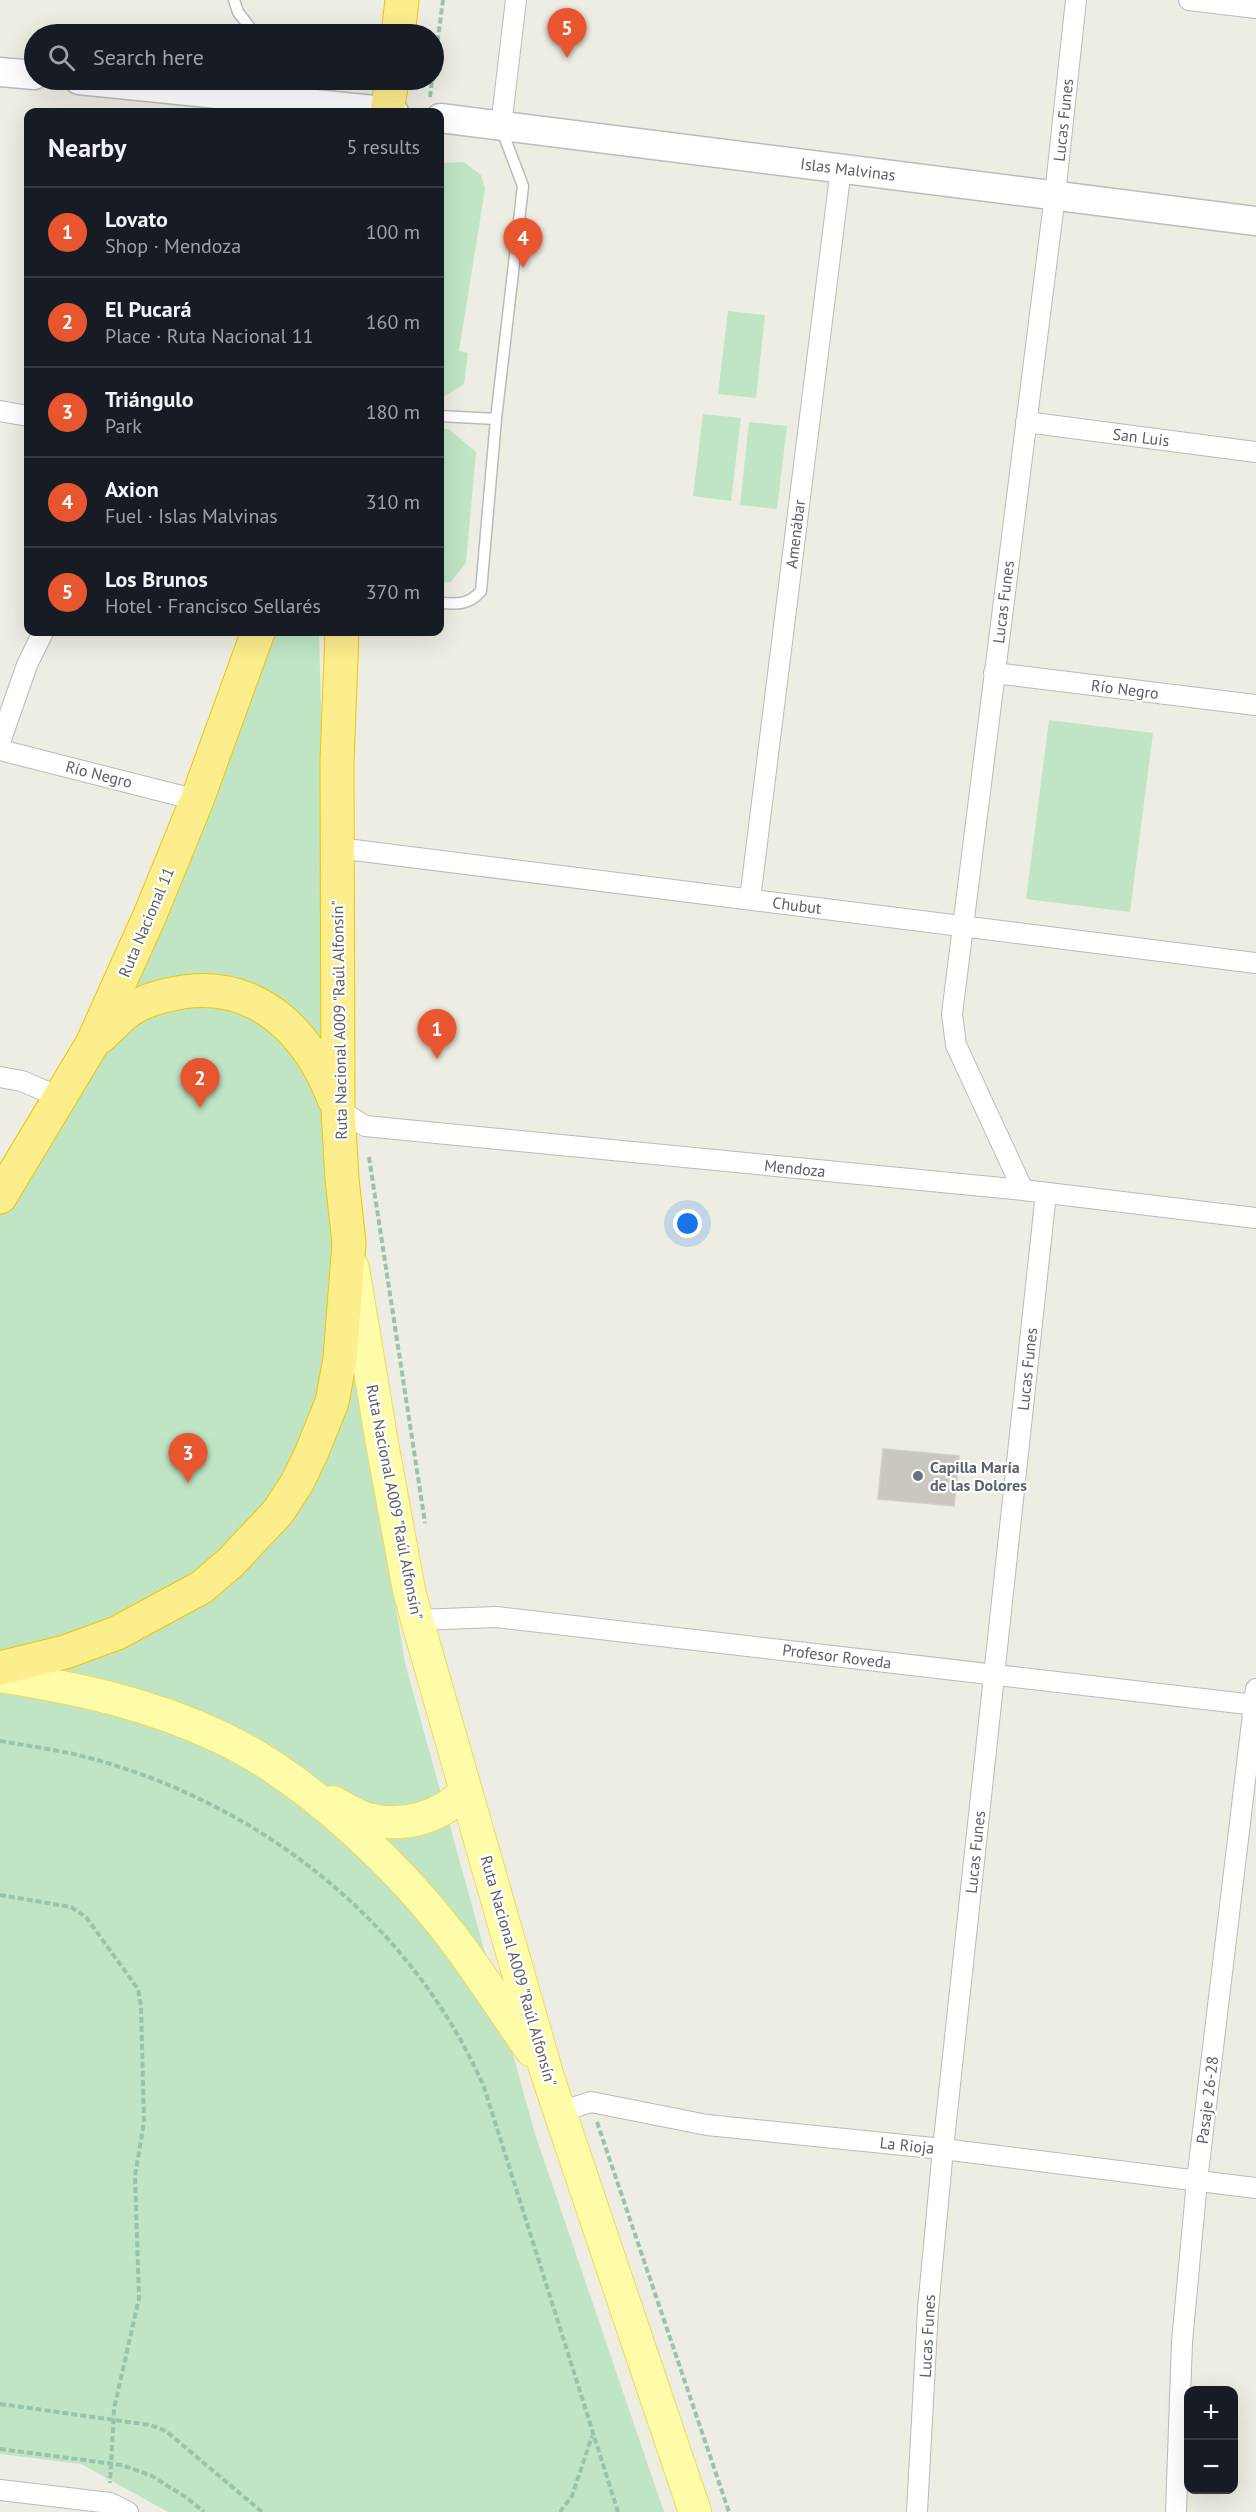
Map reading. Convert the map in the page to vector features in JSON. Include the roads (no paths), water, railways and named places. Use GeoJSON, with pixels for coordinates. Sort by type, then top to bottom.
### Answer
{"type":"FeatureCollection","features":[{"type":"Feature","properties":{"kind":"highway"},"geometry":{"type":"LineString","coordinates":[[399,24],[402,0]]}},
{"type":"Feature","properties":{"kind":"highway"},"geometry":{"type":"LineString","coordinates":[[388,108],[390,90]]}},
{"type":"Feature","properties":{"kind":"highway","name":"Ruta Nacional 11"},"geometry":{"type":"LineString","coordinates":[[0,1197],[92,1044],[150,915],[197,800],[257,636]]}},
{"type":"Feature","properties":{"kind":"highway","name":"Ruta Nacional A009 \"Raúl Alfonsín\""},"geometry":{"type":"LineString","coordinates":[[342,636],[337,761],[338,848],[351,1118],[342,1179],[349,1244]]}},
{"type":"Feature","properties":{"kind":"highway"},"geometry":{"type":"LineString","coordinates":[[92,1044],[128,1011],[159,996],[198,990],[234,995],[264,1005],[303,1040],[351,1118]]}},
{"type":"Feature","properties":{"kind":"highway"},"geometry":{"type":"LineString","coordinates":[[0,1668],[64,1652],[117,1633],[163,1610],[202,1587],[231,1562],[278,1512],[307,1464],[332,1402],[340,1359],[349,1244]]}},
{"type":"Feature","properties":{"kind":"main road","name":"Ruta Nacional A009 \"Raúl Alfonsín\""},"geometry":{"type":"LineString","coordinates":[[349,1244],[382,1443],[409,1590],[417,1620],[547,2074],[695,2512]]}},
{"type":"Feature","properties":{"kind":"main road"},"geometry":{"type":"LineString","coordinates":[[0,1676],[75,1689],[128,1702],[183,1721],[257,1756],[319,1800],[356,1833],[408,1886],[461,1948],[547,2074]]}},
{"type":"Feature","properties":{"kind":"main road"},"geometry":{"type":"LineString","coordinates":[[295,1783],[367,1819],[409,1822],[435,1815],[457,1801],[466,1791]]}},
{"type":"Feature","properties":{"kind":"street"},"geometry":{"type":"LineString","coordinates":[[501,126],[516,0]]}},
{"type":"Feature","properties":{"kind":"street","name":"Lucas Funes"},"geometry":{"type":"LineString","coordinates":[[1023,1190],[956,1045],[952,1014],[1055,195],[1076,0]]}},
{"type":"Feature","properties":{"kind":"street"},"geometry":{"type":"LineString","coordinates":[[1189,0],[1256,8]]}},
{"type":"Feature","properties":{"kind":"street"},"geometry":{"type":"LineString","coordinates":[[0,72],[24,74]]}},
{"type":"Feature","properties":{"kind":"street"},"geometry":{"type":"LineString","coordinates":[[196,90],[290,98],[352,108]]}},
{"type":"Feature","properties":{"kind":"street","name":"Islas Malvinas"},"geometry":{"type":"LineString","coordinates":[[444,119],[1256,221]]}},
{"type":"Feature","properties":{"kind":"street","name":"Amenábar"},"geometry":{"type":"LineString","coordinates":[[750,899],[840,168]]}},
{"type":"Feature","properties":{"kind":"street"},"geometry":{"type":"LineString","coordinates":[[0,411],[24,415]]}},
{"type":"Feature","properties":{"kind":"street","name":"San Luis"},"geometry":{"type":"LineString","coordinates":[[1026,422],[1256,452]]}},
{"type":"Feature","properties":{"kind":"street"},"geometry":{"type":"LineString","coordinates":[[0,742],[27,665],[41,636]]}},
{"type":"Feature","properties":{"kind":"street","name":"Río Negro"},"geometry":{"type":"LineString","coordinates":[[994,673],[1256,705]]}},
{"type":"Feature","properties":{"kind":"street","name":"Río Negro"},"geometry":{"type":"LineString","coordinates":[[0,750],[197,800]]}},
{"type":"Feature","properties":{"kind":"street","name":"Chubut"},"geometry":{"type":"LineString","coordinates":[[338,848],[1256,963]]}},
{"type":"Feature","properties":{"kind":"street"},"geometry":{"type":"LineString","coordinates":[[0,1077],[22,1081],[59,1097]]}},
{"type":"Feature","properties":{"kind":"street","name":"Mendoza"},"geometry":{"type":"LineString","coordinates":[[351,1118],[1023,1190],[1256,1218]]}},
{"type":"Feature","properties":{"kind":"street","name":"Lucas Funes"},"geometry":{"type":"LineString","coordinates":[[917,2512],[928,2309],[943,2149],[1046,1193]]}},
{"type":"Feature","properties":{"kind":"street","name":"Profesor Roveda"},"geometry":{"type":"LineString","coordinates":[[417,1620],[496,1617],[994,1675],[1255,1700]]}},
{"type":"Feature","properties":{"kind":"street","name":"Pasaje 26-28"},"geometry":{"type":"LineString","coordinates":[[1176,2512],[1182,2342],[1197,2181],[1255,1700]]}},
{"type":"Feature","properties":{"kind":"street","name":"La Rioja"},"geometry":{"type":"LineString","coordinates":[[560,2112],[591,2102],[706,2125],[943,2149],[1256,2188]]}},
{"type":"Feature","properties":{"kind":"street"},"geometry":{"type":"LineString","coordinates":[[0,2490],[128,2512]]}},
{"type":"Feature","properties":{"kind":"lane"},"geometry":{"type":"LineString","coordinates":[[234,0],[238,12],[247,24]]}},
{"type":"Feature","properties":{"kind":"lane"},"geometry":{"type":"LineString","coordinates":[[444,603],[459,604],[473,600],[481,591],[496,420],[523,186],[501,126]]}},
{"type":"Feature","properties":{"kind":"lane"},"geometry":{"type":"LineString","coordinates":[[444,416],[496,420]]}},
{"type":"Feature","properties":{"kind":"place","name":"Los Brunos"},"geometry":{"type":"Point","coordinates":[567,58]}},
{"type":"Feature","properties":{"kind":"place","name":"Axion"},"geometry":{"type":"Point","coordinates":[523,268]}},
{"type":"Feature","properties":{"kind":"place","name":"Lovato"},"geometry":{"type":"Point","coordinates":[437,1059]}},
{"type":"Feature","properties":{"kind":"place","name":"El Pucará"},"geometry":{"type":"Point","coordinates":[200,1108]}},
{"type":"Feature","properties":{"kind":"place","name":"Capilla María de las Dolores"},"geometry":{"type":"Point","coordinates":[918,1476]}},
{"type":"Feature","properties":{"kind":"place","name":"Triángulo"},"geometry":{"type":"Point","coordinates":[188,1483]}}]}
